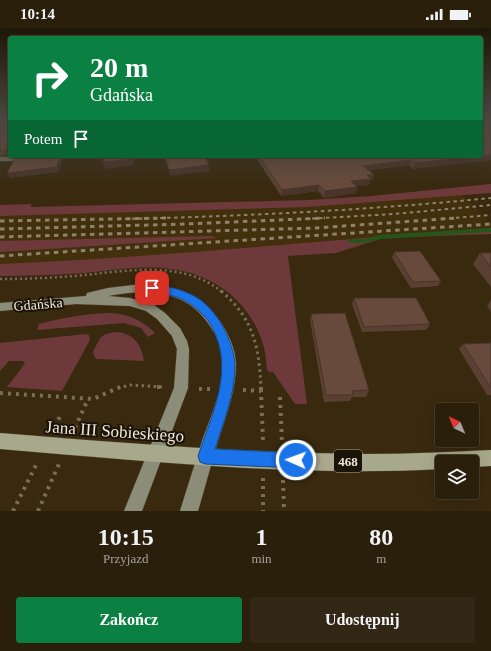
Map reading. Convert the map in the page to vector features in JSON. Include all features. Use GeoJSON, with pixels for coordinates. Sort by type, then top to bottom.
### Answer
{"type":"FeatureCollection","features":[{"type":"Feature","properties":{"kind":"main road","name":"Gdańska"},"geometry":{"type":"LineString","coordinates":[[76,300],[106,293],[152,288],[170,290],[193,300],[211,316],[223,339],[229,366],[225,390],[189,511]]}},
{"type":"Feature","properties":{"kind":"main road","name":"Gdańska"},"geometry":{"type":"LineString","coordinates":[[0,307],[76,300],[130,302],[150,308],[169,324],[181,340],[183,349],[181,388],[133,511]]}},
{"type":"Feature","properties":{"kind":"main road","name":"Jana III Sobieskiego"},"geometry":{"type":"LineString","coordinates":[[0,441],[156,453],[309,461],[403,462],[491,458]]}},
{"type":"Feature","properties":{"kind":"street"},"geometry":{"type":"LineString","coordinates":[[0,159],[50,158]]}},
{"type":"Feature","properties":{"kind":"path"},"geometry":{"type":"LineString","coordinates":[[0,393],[88,399],[98,398],[121,386],[261,391],[262,408]]}},
{"type":"Feature","properties":{"kind":"path"},"geometry":{"type":"LineString","coordinates":[[38,511],[88,399]]}},
{"type":"Feature","properties":{"kind":"shaded area"},"geometry":{"type":"Polygon","coordinates":[[[491,184],[491,193],[307,207],[0,216],[0,205],[32,204],[30,207],[309,200],[371,196],[491,184]]]}},
{"type":"Feature","properties":{"kind":"shaded area"},"geometry":{"type":"Polygon","coordinates":[[[459,192],[491,224],[491,234],[383,238],[378,241],[0,270],[0,208],[310,201],[459,192]]]}},
{"type":"Feature","properties":{"kind":"shaded area"},"geometry":{"type":"Polygon","coordinates":[[[491,228],[491,234],[383,238],[336,253],[288,256],[307,404],[295,404],[273,372],[269,372],[267,370],[265,351],[259,332],[241,305],[230,294],[202,277],[187,272],[160,268],[128,268],[85,273],[32,276],[0,276],[0,264],[184,253],[491,228]]]}},
{"type":"Feature","properties":{"kind":"shaded area"},"geometry":{"type":"Polygon","coordinates":[[[211,236],[218,238],[0,252],[0,241],[211,236]]]}},
{"type":"Feature","properties":{"kind":"shaded area"},"geometry":{"type":"Polygon","coordinates":[[[107,313],[121,314],[133,318],[150,328],[155,333],[148,337],[141,328],[124,323],[37,330],[39,324],[47,322],[81,315],[107,313]]]}},
{"type":"Feature","properties":{"kind":"shaded area"},"geometry":{"type":"Polygon","coordinates":[[[115,332],[126,334],[135,340],[141,349],[144,361],[95,358],[93,352],[99,340],[106,334],[115,332]]]}},
{"type":"Feature","properties":{"kind":"shaded area"},"geometry":{"type":"Polygon","coordinates":[[[86,334],[89,335],[90,340],[62,391],[7,387],[25,363],[23,361],[9,361],[0,371],[0,343],[86,334]]]}},
{"type":"Feature","properties":{"kind":"building"},"geometry":{"type":"Polygon","coordinates":[[[0,141],[8,141],[8,148],[4,151],[0,151],[0,141]]]}},
{"type":"Feature","properties":{"kind":"building"},"geometry":{"type":"Polygon","coordinates":[[[483,141],[491,141],[491,155],[483,156],[483,141]]]}},
{"type":"Feature","properties":{"kind":"building"},"geometry":{"type":"Polygon","coordinates":[[[15,158],[59,158],[57,167],[7,173],[15,158]]]}},
{"type":"Feature","properties":{"kind":"building"},"geometry":{"type":"Polygon","coordinates":[[[104,158],[132,158],[132,159],[103,162],[104,158]]]}},
{"type":"Feature","properties":{"kind":"building"},"geometry":{"type":"Polygon","coordinates":[[[166,158],[206,158],[209,165],[169,170],[166,158]]]}},
{"type":"Feature","properties":{"kind":"building"},"geometry":{"type":"Polygon","coordinates":[[[260,158],[460,158],[415,163],[411,160],[363,166],[374,175],[367,175],[371,179],[351,181],[357,187],[325,191],[319,185],[282,190],[260,158]]]}},
{"type":"Feature","properties":{"kind":"building"},"geometry":{"type":"Polygon","coordinates":[[[420,251],[441,281],[413,282],[394,252],[420,251]]]}},
{"type":"Feature","properties":{"kind":"building"},"geometry":{"type":"Polygon","coordinates":[[[480,253],[491,253],[491,267],[480,253]]]}},
{"type":"Feature","properties":{"kind":"building"},"geometry":{"type":"Polygon","coordinates":[[[354,298],[416,298],[430,324],[364,327],[354,298]]]}},
{"type":"Feature","properties":{"kind":"building"},"geometry":{"type":"Polygon","coordinates":[[[345,313],[369,390],[352,391],[353,395],[326,395],[311,314],[345,313]]]}},
{"type":"Feature","properties":{"kind":"building"},"geometry":{"type":"Polygon","coordinates":[[[491,343],[491,388],[463,344],[491,343]]]}},
{"type":"Feature","properties":{"kind":"waterway"},"geometry":{"type":"LineString","coordinates":[[350,241],[364,241],[381,237],[491,230]]}},
{"type":"Feature","properties":{"kind":"railway"},"geometry":{"type":"LineString","coordinates":[[143,218],[308,212],[491,198]]}},
{"type":"Feature","properties":{"kind":"railway"},"geometry":{"type":"LineString","coordinates":[[316,218],[394,214],[491,205]]}},
{"type":"Feature","properties":{"kind":"railway"},"geometry":{"type":"LineString","coordinates":[[442,219],[491,215]]}},
{"type":"Feature","properties":{"kind":"railway"},"geometry":{"type":"LineString","coordinates":[[0,221],[143,218]]}},
{"type":"Feature","properties":{"kind":"railway"},"geometry":{"type":"LineString","coordinates":[[125,219],[143,218]]}},
{"type":"Feature","properties":{"kind":"railway"},"geometry":{"type":"LineString","coordinates":[[143,218],[166,218]]}},
{"type":"Feature","properties":{"kind":"railway"},"geometry":{"type":"LineString","coordinates":[[0,229],[186,224],[316,218]]}},
{"type":"Feature","properties":{"kind":"railway"},"geometry":{"type":"LineString","coordinates":[[305,219],[316,218]]}},
{"type":"Feature","properties":{"kind":"railway"},"geometry":{"type":"LineString","coordinates":[[316,218],[325,218]]}},
{"type":"Feature","properties":{"kind":"railway"},"geometry":{"type":"LineString","coordinates":[[442,219],[456,218]]}},
{"type":"Feature","properties":{"kind":"railway"},"geometry":{"type":"LineString","coordinates":[[0,237],[316,228],[442,219]]}},
{"type":"Feature","properties":{"kind":"railway"},"geometry":{"type":"LineString","coordinates":[[0,256],[491,224]]}},
{"type":"Feature","properties":{"kind":"route"},"geometry":{"type":"LineString","coordinates":[[152,288],[170,290],[193,300],[211,316],[223,339],[229,366],[225,393],[205,456],[263,460],[296,460]]}}]}
